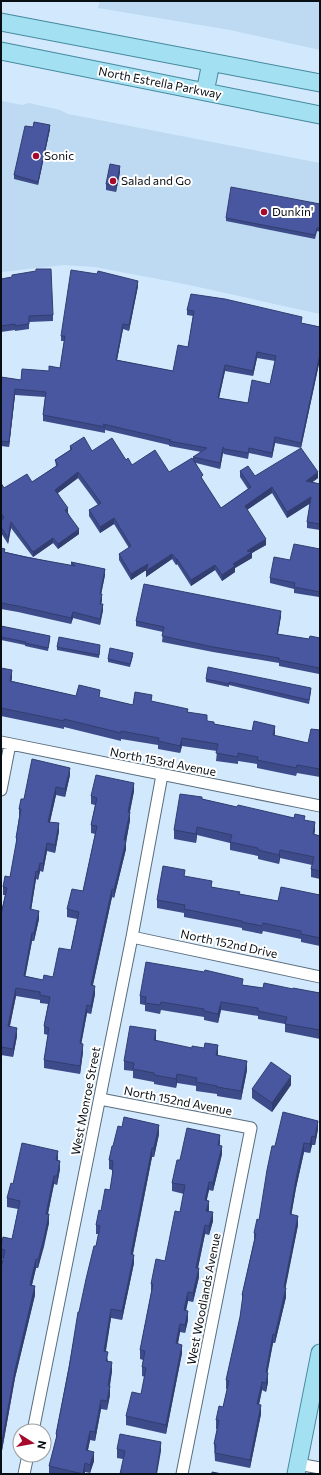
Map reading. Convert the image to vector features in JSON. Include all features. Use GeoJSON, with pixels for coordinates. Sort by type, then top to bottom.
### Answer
{"type":"FeatureCollection","features":[{"type":"Feature","properties":{"kind":"main road"},"geometry":{"type":"LineString","coordinates":[[1,22],[320,83]]}},
{"type":"Feature","properties":{"kind":"main road","name":"North Estrella Parkway"},"geometry":{"type":"LineString","coordinates":[[1,51],[320,115]]}},
{"type":"Feature","properties":{"kind":"main road"},"geometry":{"type":"LineString","coordinates":[[205,92],[211,63]]}},
{"type":"Feature","properties":{"kind":"main road"},"geometry":{"type":"LineString","coordinates":[[297,1469],[320,1353]]}},
{"type":"Feature","properties":{"kind":"street","name":"North 153rd Avenue"},"geometry":{"type":"LineString","coordinates":[[6,743],[320,806]]}},
{"type":"Feature","properties":{"kind":"street"},"geometry":{"type":"LineString","coordinates":[[1,790],[6,743]]}},
{"type":"Feature","properties":{"kind":"street","name":"West Monroe Street"},"geometry":{"type":"LineString","coordinates":[[35,1423],[100,1099],[162,775]]}},
{"type":"Feature","properties":{"kind":"street","name":"North 152nd Drive"},"geometry":{"type":"LineString","coordinates":[[132,936],[320,977]]}},
{"type":"Feature","properties":{"kind":"street","name":"North 152nd Avenue"},"geometry":{"type":"LineString","coordinates":[[100,1099],[251,1128]]}},
{"type":"Feature","properties":{"kind":"street","name":"West Woodlands Avenue"},"geometry":{"type":"LineString","coordinates":[[182,1474],[251,1128]]}},
{"type":"Feature","properties":{"kind":"street"},"geometry":{"type":"LineString","coordinates":[[24,1474],[26,1463]]}},
{"type":"Feature","properties":{"kind":"street"},"geometry":{"type":"LineString","coordinates":[[297,1469],[320,1468]]}},
{"type":"Feature","properties":{"kind":"shaded area"},"geometry":{"type":"Polygon","coordinates":[[[100,1],[320,1],[320,50],[230,30],[98,8],[100,1]]]}},
{"type":"Feature","properties":{"kind":"shaded area"},"geometry":{"type":"Polygon","coordinates":[[[1,101],[23,105],[29,103],[60,110],[68,114],[320,163],[320,314],[189,285],[95,267],[64,265],[1,272],[1,101]]]}},
{"type":"Feature","properties":{"kind":"building","name":"Sonic"},"geometry":{"type":"Polygon","coordinates":[[[34,122],[50,125],[38,182],[14,175],[25,126],[33,127],[34,122]]]}},
{"type":"Feature","properties":{"kind":"building"},"geometry":{"type":"Polygon","coordinates":[[[110,164],[120,166],[116,186],[106,184],[110,164]]]}},
{"type":"Feature","properties":{"kind":"building"},"geometry":{"type":"Polygon","coordinates":[[[231,187],[320,204],[320,228],[317,228],[315,235],[226,218],[231,187]]]}},
{"type":"Feature","properties":{"kind":"building"},"geometry":{"type":"Polygon","coordinates":[[[36,269],[51,269],[53,315],[29,316],[29,324],[1,326],[1,279],[12,277],[12,275],[36,271],[36,269]]]}},
{"type":"Feature","properties":{"kind":"building"},"geometry":{"type":"Polygon","coordinates":[[[71,270],[97,274],[98,271],[138,281],[129,325],[123,324],[116,360],[173,371],[178,345],[188,347],[194,311],[187,310],[191,294],[225,299],[302,317],[301,323],[320,327],[320,354],[301,443],[275,437],[272,453],[249,448],[248,453],[224,449],[223,447],[220,463],[193,457],[207,448],[169,441],[171,440],[103,424],[105,427],[43,415],[46,392],[15,389],[9,442],[1,441],[1,377],[21,380],[22,369],[49,371],[49,366],[60,368],[65,336],[61,336],[71,270]],[[257,352],[253,371],[225,365],[218,398],[248,403],[252,380],[270,384],[276,356],[257,352]]]}},
{"type":"Feature","properties":{"kind":"building"},"geometry":{"type":"Polygon","coordinates":[[[84,437],[92,451],[112,438],[126,460],[128,458],[132,465],[155,450],[169,472],[192,458],[203,475],[201,477],[221,508],[251,487],[240,471],[248,466],[255,476],[301,448],[318,472],[306,481],[320,484],[320,524],[307,522],[311,497],[287,512],[272,487],[245,506],[266,539],[247,551],[252,552],[233,564],[235,566],[222,575],[215,565],[191,580],[172,554],[146,571],[148,564],[131,574],[119,554],[131,546],[114,518],[100,527],[89,510],[101,503],[78,472],[55,490],[68,508],[65,510],[79,529],[58,544],[53,538],[33,552],[11,522],[8,538],[1,527],[1,520],[4,518],[1,513],[1,483],[4,488],[27,474],[32,482],[58,465],[55,460],[72,449],[70,446],[84,437]]]}},
{"type":"Feature","properties":{"kind":"building"},"geometry":{"type":"Polygon","coordinates":[[[294,544],[320,549],[320,592],[294,587],[295,583],[270,578],[274,557],[290,560],[294,544]]]}},
{"type":"Feature","properties":{"kind":"building"},"geometry":{"type":"Polygon","coordinates":[[[1,548],[5,549],[4,552],[25,557],[75,566],[71,562],[105,569],[100,594],[102,594],[100,604],[103,604],[100,619],[73,612],[71,618],[1,603],[1,548]]]}},
{"type":"Feature","properties":{"kind":"building"},"geometry":{"type":"Polygon","coordinates":[[[144,584],[281,611],[277,634],[309,639],[310,636],[320,638],[319,668],[279,660],[279,658],[213,647],[162,636],[164,627],[136,621],[144,584]]]}},
{"type":"Feature","properties":{"kind":"building"},"geometry":{"type":"Polygon","coordinates":[[[1,626],[50,636],[48,648],[1,637],[1,626]]]}},
{"type":"Feature","properties":{"kind":"building"},"geometry":{"type":"Polygon","coordinates":[[[59,637],[100,645],[99,655],[57,647],[59,637]]]}},
{"type":"Feature","properties":{"kind":"building"},"geometry":{"type":"Polygon","coordinates":[[[110,648],[133,653],[130,664],[108,659],[110,648]]]}},
{"type":"Feature","properties":{"kind":"building"},"geometry":{"type":"Polygon","coordinates":[[[208,667],[311,688],[309,700],[229,682],[229,684],[206,679],[208,667]]]}},
{"type":"Feature","properties":{"kind":"building"},"geometry":{"type":"Polygon","coordinates":[[[1,668],[12,670],[10,681],[76,696],[79,685],[100,690],[99,697],[133,705],[135,692],[152,695],[151,701],[188,709],[187,712],[207,715],[207,721],[214,722],[214,724],[252,731],[254,721],[275,726],[273,735],[308,743],[311,729],[320,730],[320,769],[297,765],[296,768],[257,760],[258,757],[238,753],[238,757],[216,753],[218,744],[182,738],[180,746],[158,741],[159,738],[121,731],[121,733],[64,719],[64,721],[1,708],[1,668]]]}},
{"type":"Feature","properties":{"kind":"building"},"geometry":{"type":"Polygon","coordinates":[[[32,759],[70,768],[65,789],[56,787],[48,822],[59,823],[55,845],[47,843],[43,864],[40,863],[38,872],[36,871],[30,909],[39,911],[34,933],[32,933],[24,976],[43,980],[44,975],[53,977],[59,948],[71,950],[79,912],[67,909],[72,889],[83,891],[97,826],[91,825],[97,798],[91,796],[96,775],[134,783],[124,840],[126,841],[114,890],[112,889],[91,985],[95,986],[91,1006],[87,1005],[80,1043],[83,1044],[80,1066],[44,1060],[49,1028],[44,1026],[50,997],[40,995],[40,992],[16,988],[8,1026],[17,1028],[13,1049],[1,1047],[1,914],[7,888],[3,887],[5,876],[10,877],[21,809],[19,809],[21,799],[24,799],[32,759]]]}},
{"type":"Feature","properties":{"kind":"building"},"geometry":{"type":"Polygon","coordinates":[[[180,794],[202,797],[202,799],[237,807],[238,805],[294,818],[295,814],[305,816],[304,820],[315,822],[313,834],[320,836],[320,871],[311,869],[314,857],[280,850],[279,855],[258,850],[258,848],[230,842],[232,835],[197,827],[196,834],[174,830],[180,794]]]}},
{"type":"Feature","properties":{"kind":"building"},"geometry":{"type":"Polygon","coordinates":[[[163,866],[185,870],[184,876],[212,881],[211,887],[240,892],[239,894],[278,901],[281,887],[320,895],[320,938],[301,934],[301,931],[263,923],[262,926],[184,909],[185,905],[157,900],[163,866]]]}},
{"type":"Feature","properties":{"kind":"building"},"geometry":{"type":"Polygon","coordinates":[[[146,962],[204,972],[205,970],[243,979],[242,985],[263,988],[264,983],[320,993],[320,1030],[285,1024],[287,1017],[258,1011],[258,1008],[221,1002],[218,1014],[204,1011],[204,1009],[161,1002],[160,1005],[145,1003],[146,997],[140,996],[146,962]]]}},
{"type":"Feature","properties":{"kind":"building"},"geometry":{"type":"Polygon","coordinates":[[[130,1026],[156,1030],[154,1040],[192,1048],[192,1046],[204,1048],[205,1043],[218,1045],[216,1055],[247,1061],[241,1091],[196,1082],[197,1078],[177,1074],[176,1079],[133,1069],[134,1063],[124,1061],[130,1026]]]}},
{"type":"Feature","properties":{"kind":"building"},"geometry":{"type":"Polygon","coordinates":[[[271,1062],[291,1076],[272,1103],[252,1089],[271,1062]]]}},
{"type":"Feature","properties":{"kind":"building"},"geometry":{"type":"Polygon","coordinates":[[[283,1112],[318,1121],[315,1137],[312,1136],[310,1144],[304,1143],[296,1179],[290,1214],[298,1216],[284,1287],[286,1288],[275,1335],[273,1334],[266,1372],[268,1373],[266,1383],[262,1382],[257,1404],[261,1405],[250,1460],[215,1453],[216,1445],[214,1444],[219,1420],[216,1420],[219,1406],[223,1407],[229,1381],[226,1380],[240,1317],[242,1295],[256,1234],[254,1233],[257,1219],[259,1220],[272,1146],[275,1146],[283,1112]]]}},
{"type":"Feature","properties":{"kind":"building"},"geometry":{"type":"Polygon","coordinates":[[[124,1117],[159,1125],[154,1148],[152,1148],[131,1254],[134,1255],[122,1311],[111,1309],[104,1351],[108,1352],[106,1361],[112,1362],[107,1401],[101,1400],[95,1432],[90,1431],[86,1450],[94,1452],[90,1465],[85,1463],[83,1474],[49,1466],[50,1463],[52,1463],[52,1454],[57,1435],[78,1312],[100,1226],[96,1225],[99,1210],[101,1211],[105,1189],[110,1190],[113,1161],[109,1160],[112,1146],[118,1126],[122,1127],[124,1117]]]}},
{"type":"Feature","properties":{"kind":"building"},"geometry":{"type":"Polygon","coordinates":[[[187,1128],[220,1135],[218,1145],[222,1146],[213,1183],[209,1182],[205,1200],[209,1201],[206,1211],[213,1212],[209,1226],[205,1225],[196,1268],[199,1268],[193,1293],[188,1292],[184,1310],[188,1311],[185,1325],[180,1324],[176,1343],[182,1345],[166,1425],[126,1416],[132,1392],[141,1394],[146,1368],[142,1367],[145,1351],[140,1350],[153,1284],[151,1284],[156,1259],[165,1261],[175,1211],[180,1212],[185,1185],[172,1183],[177,1160],[180,1160],[187,1128]]]}},
{"type":"Feature","properties":{"kind":"building"},"geometry":{"type":"Polygon","coordinates":[[[22,1143],[58,1151],[56,1160],[60,1161],[57,1176],[54,1176],[46,1214],[49,1214],[44,1238],[38,1260],[36,1259],[30,1285],[35,1286],[15,1370],[1,1447],[1,1268],[5,1250],[1,1249],[1,1245],[3,1237],[12,1239],[20,1201],[7,1198],[11,1183],[13,1184],[22,1143]]]}},
{"type":"Feature","properties":{"kind":"building"},"geometry":{"type":"Polygon","coordinates":[[[120,1434],[161,1442],[156,1474],[120,1474],[125,1451],[117,1449],[120,1434]]]}},
{"type":"Feature","properties":{"kind":"place","name":"Sonic"},"geometry":{"type":"Point","coordinates":[36,156]}},
{"type":"Feature","properties":{"kind":"place","name":"Salad and Go"},"geometry":{"type":"Point","coordinates":[113,181]}},
{"type":"Feature","properties":{"kind":"place","name":"Dunkin'"},"geometry":{"type":"Point","coordinates":[264,212]}}]}
